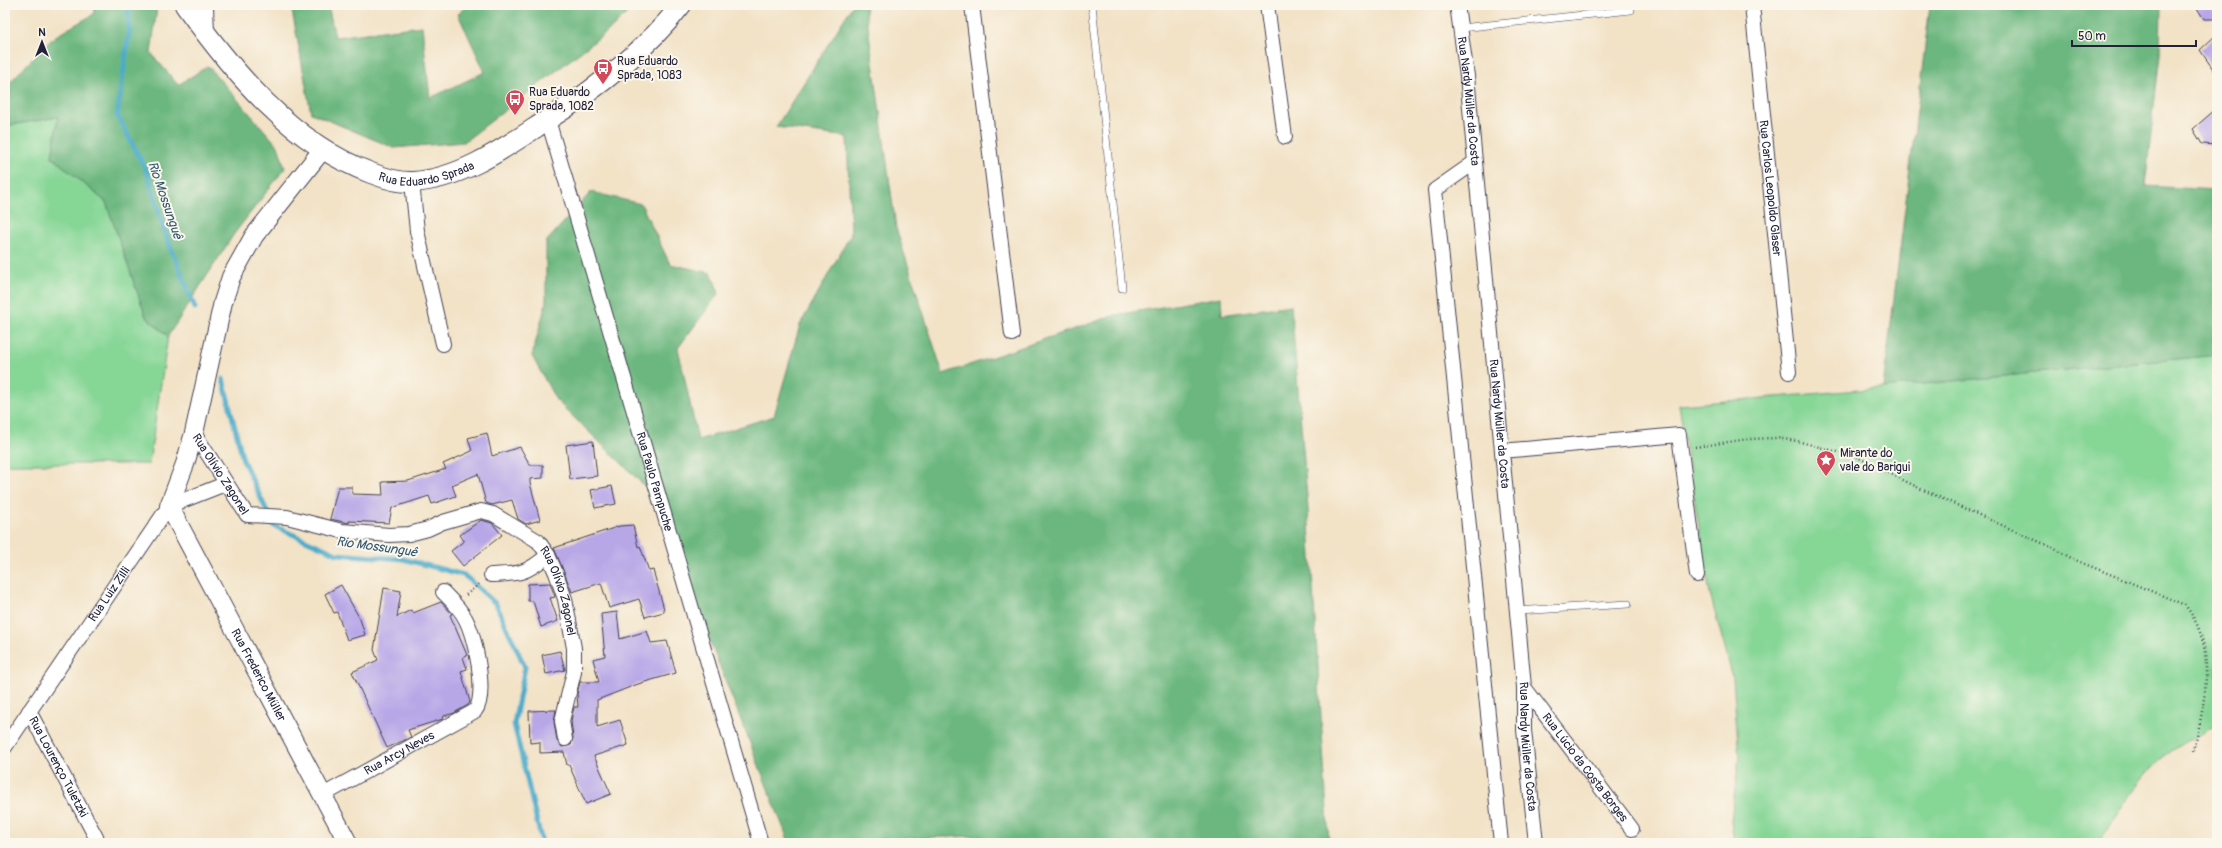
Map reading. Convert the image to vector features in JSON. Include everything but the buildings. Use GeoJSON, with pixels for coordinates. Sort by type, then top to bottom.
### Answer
{"type":"FeatureCollection","features":[{"type":"Feature","properties":{"kind":"main road","name":"Rua Eduardo Sprada"},"geometry":{"type":"LineString","coordinates":[[185,5],[207,35],[257,92],[286,120],[323,149],[359,169],[397,181],[412,182],[430,180],[473,164],[548,120],[619,67],[649,41],[681,5]]}},
{"type":"Feature","properties":{"kind":"street"},"geometry":{"type":"LineString","coordinates":[[206,5],[207,35]]}},
{"type":"Feature","properties":{"kind":"street"},"geometry":{"type":"LineString","coordinates":[[972,5],[1012,334]]}},
{"type":"Feature","properties":{"kind":"street"},"geometry":{"type":"LineString","coordinates":[[1267,5],[1285,137]]}},
{"type":"Feature","properties":{"kind":"street","name":"Rua Nardy Müller da Costa"},"geometry":{"type":"LineString","coordinates":[[1457,5],[1461,28],[1475,162],[1524,687],[1524,730],[1536,843]]}},
{"type":"Feature","properties":{"kind":"street","name":"Rua Carlos Leopoldo Glaser"},"geometry":{"type":"LineString","coordinates":[[1752,5],[1789,372]]}},
{"type":"Feature","properties":{"kind":"street","name":"Rua Paulo Pampuche"},"geometry":{"type":"LineString","coordinates":[[548,120],[761,843]]}},
{"type":"Feature","properties":{"kind":"street","name":"Rua Olívio Zagonel"},"geometry":{"type":"LineString","coordinates":[[323,149],[254,236],[231,277],[219,322],[194,433],[225,484],[247,515],[278,516],[342,531],[389,535],[410,534],[481,511],[493,514],[538,541],[548,555],[565,599],[574,648],[574,672],[562,721],[565,739]]}},
{"type":"Feature","properties":{"kind":"street"},"geometry":{"type":"LineString","coordinates":[[1475,162],[1435,190],[1501,843]]}},
{"type":"Feature","properties":{"kind":"street"},"geometry":{"type":"LineString","coordinates":[[412,182],[417,231],[442,344]]}},
{"type":"Feature","properties":{"kind":"street","name":"Rua Luiz Zilli"},"geometry":{"type":"LineString","coordinates":[[5,747],[169,506],[185,464],[194,433]]}},
{"type":"Feature","properties":{"kind":"street"},"geometry":{"type":"LineString","coordinates":[[1502,451],[1679,435],[1697,575]]}},
{"type":"Feature","properties":{"kind":"street"},"geometry":{"type":"LineString","coordinates":[[169,506],[225,484]]}},
{"type":"Feature","properties":{"kind":"street","name":"Rua Frederico Müller"},"geometry":{"type":"LineString","coordinates":[[169,506],[348,843]]}},
{"type":"Feature","properties":{"kind":"street"},"geometry":{"type":"LineString","coordinates":[[491,575],[521,573],[533,568],[548,555]]}},
{"type":"Feature","properties":{"kind":"street"},"geometry":{"type":"LineString","coordinates":[[443,592],[455,604]]}},
{"type":"Feature","properties":{"kind":"street","name":"Rua Arcy Neves"},"geometry":{"type":"LineString","coordinates":[[323,795],[475,711],[480,699],[476,657],[472,637],[465,618],[455,604]]}},
{"type":"Feature","properties":{"kind":"street","name":"Rua Lúcio da Costa Borges"},"geometry":{"type":"LineString","coordinates":[[1524,687],[1632,829]]}},
{"type":"Feature","properties":{"kind":"street","name":"Rua Lourenço Tuletzki"},"geometry":{"type":"LineString","coordinates":[[29,711],[99,843]]}},
{"type":"Feature","properties":{"kind":"lane"},"geometry":{"type":"LineString","coordinates":[[1092,5],[1122,288]]}},
{"type":"Feature","properties":{"kind":"lane"},"geometry":{"type":"LineString","coordinates":[[1461,28],[1632,10]]}},
{"type":"Feature","properties":{"kind":"lane"},"geometry":{"type":"LineString","coordinates":[[1517,611],[1628,604]]}},
{"type":"Feature","properties":{"kind":"path"},"geometry":{"type":"LineString","coordinates":[[1681,449],[1748,439],[1776,438],[1797,441],[1857,457],[1921,489],[2051,547],[2073,559],[2185,605],[2194,617],[2206,662],[2207,685],[2194,751]]}},
{"type":"Feature","properties":{"kind":"path"},"geometry":{"type":"LineString","coordinates":[[455,604],[491,575]]}},
{"type":"Feature","properties":{"kind":"green space"},"geometry":{"type":"Polygon","coordinates":[[[95,5],[156,5],[157,8],[151,53],[178,85],[208,66],[278,146],[285,168],[234,234],[168,336],[146,317],[106,202],[52,157],[58,117],[5,126],[5,87],[54,37],[94,14],[95,5]]]}},
{"type":"Feature","properties":{"kind":"green space"},"geometry":{"type":"Polygon","coordinates":[[[291,5],[328,5],[335,37],[422,26],[430,98],[485,72],[458,14],[467,5],[635,5],[613,27],[464,142],[394,148],[311,113],[291,5]]]}},
{"type":"Feature","properties":{"kind":"green space"},"geometry":{"type":"Polygon","coordinates":[[[853,5],[865,5],[896,228],[943,374],[1115,315],[1221,297],[1222,315],[1291,305],[1308,509],[1329,843],[981,843],[980,836],[789,842],[651,492],[556,400],[532,356],[546,303],[546,242],[591,192],[641,204],[670,264],[711,273],[719,293],[678,348],[698,440],[774,416],[800,325],[851,234],[847,137],[776,127],[853,5]]]}},
{"type":"Feature","properties":{"kind":"green space"},"geometry":{"type":"Polygon","coordinates":[[[1930,5],[2161,5],[2160,54],[2145,186],[2217,190],[2217,355],[1883,388],[1930,5]]]}},
{"type":"Feature","properties":{"kind":"green space"},"geometry":{"type":"Polygon","coordinates":[[[58,117],[52,157],[106,202],[146,317],[168,336],[149,464],[5,464],[5,126],[58,117]]]}},
{"type":"Feature","properties":{"kind":"green space"},"geometry":{"type":"Polygon","coordinates":[[[2217,355],[2217,725],[2174,749],[2152,767],[2130,794],[2099,843],[1734,843],[1731,821],[1739,758],[1733,678],[1710,594],[1679,405],[1883,388],[2217,355]]]}},
{"type":"Feature","properties":{"kind":"waterway","name":"Rio Mossunguê"},"geometry":{"type":"LineString","coordinates":[[128,5],[129,32],[117,115],[147,172],[165,233],[195,308]]}},
{"type":"Feature","properties":{"kind":"waterway","name":"Rio Mossunguê"},"geometry":{"type":"LineString","coordinates":[[223,379],[243,460],[274,526],[337,554],[403,559],[464,575],[496,604],[525,667],[514,724],[542,843]]}},
{"type":"Feature","properties":{"kind":"place","name":"Rua Eduardo Sprada, 1083"},"geometry":{"type":"Point","coordinates":[603,85]}},
{"type":"Feature","properties":{"kind":"place","name":"Rua Eduardo Sprada, 1082"},"geometry":{"type":"Point","coordinates":[515,116]}},
{"type":"Feature","properties":{"kind":"place","name":"Mirante do vale do Barigui"},"geometry":{"type":"Point","coordinates":[1826,477]}}]}
